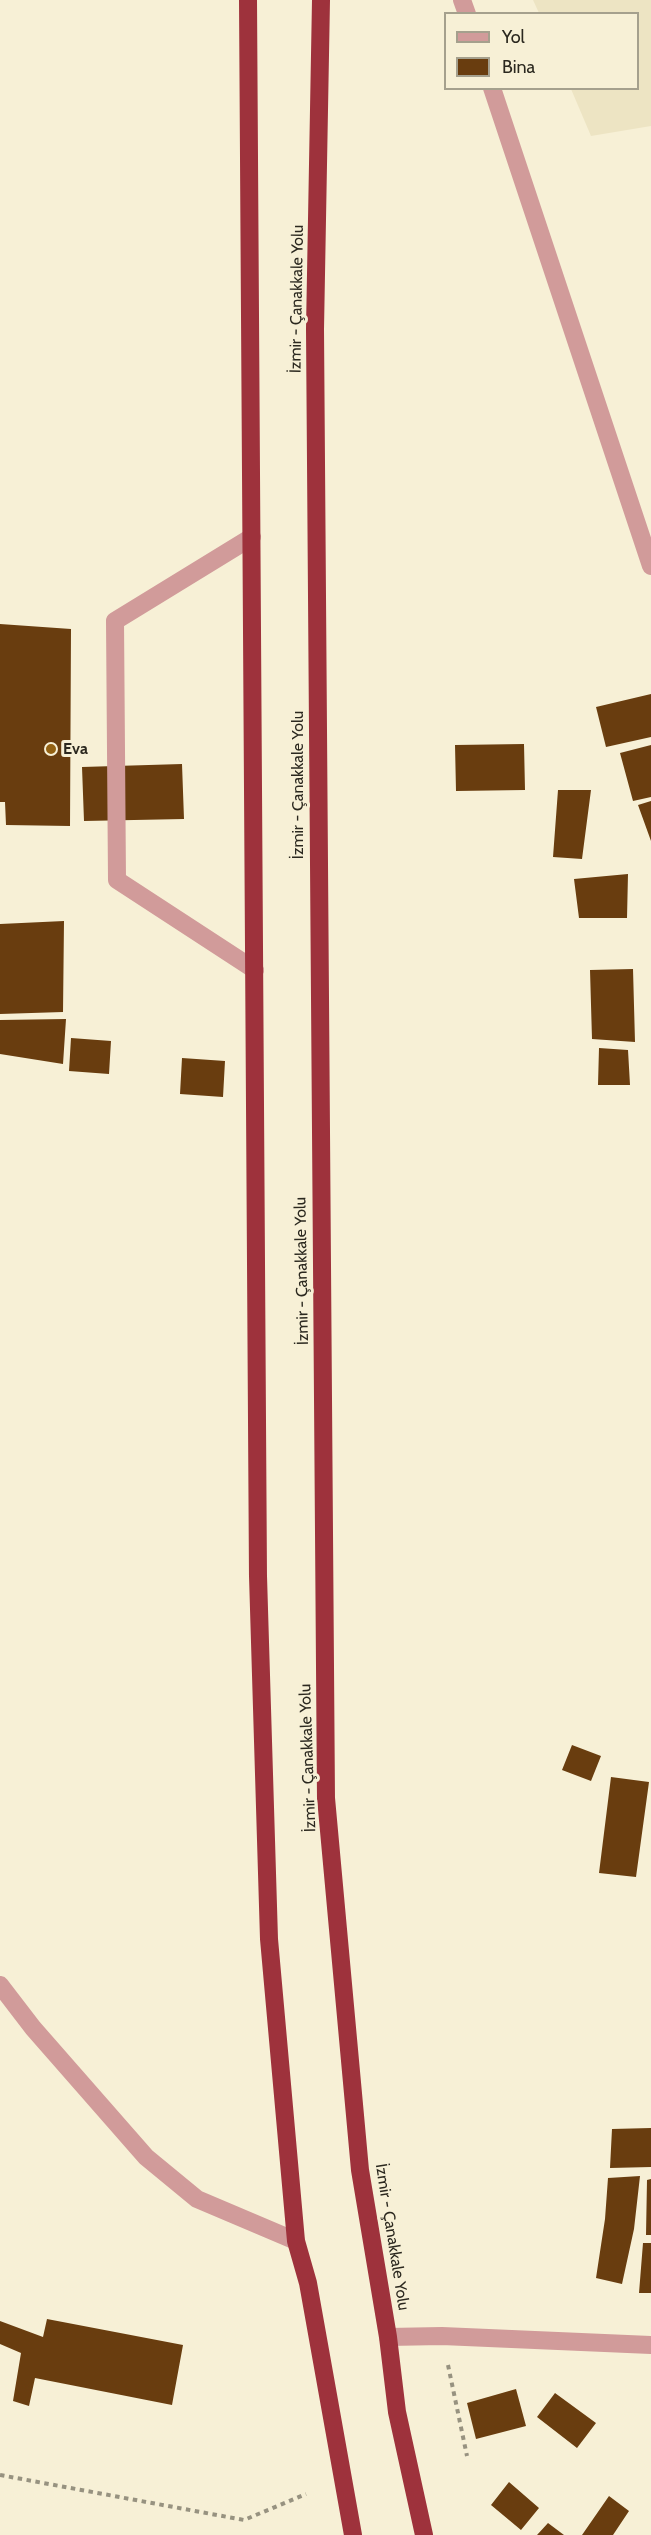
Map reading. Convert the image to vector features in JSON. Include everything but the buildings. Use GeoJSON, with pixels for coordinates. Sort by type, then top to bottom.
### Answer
{"type":"FeatureCollection","features":[{"type":"Feature","properties":{"kind":"highway"},"geometry":{"type":"LineString","coordinates":[[248,0],[258,1588],[269,1939],[296,2241],[308,2283],[353,2535]]}},
{"type":"Feature","properties":{"kind":"highway","name":"İzmir - Çanakkale Yolu"},"geometry":{"type":"LineString","coordinates":[[321,0],[315,353],[326,1798],[360,2170],[388,2337],[397,2412],[424,2535]]}},
{"type":"Feature","properties":{"kind":"street"},"geometry":{"type":"LineString","coordinates":[[493,90],[645,526],[651,566]]}},
{"type":"Feature","properties":{"kind":"street"},"geometry":{"type":"LineString","coordinates":[[252,537],[115,621],[117,880],[255,970]]}},
{"type":"Feature","properties":{"kind":"street"},"geometry":{"type":"LineString","coordinates":[[0,1985],[33,2028],[146,2157],[197,2199],[296,2241]]}},
{"type":"Feature","properties":{"kind":"street"},"geometry":{"type":"LineString","coordinates":[[388,2337],[442,2336],[651,2345]]}},
{"type":"Feature","properties":{"kind":"path"},"geometry":{"type":"LineString","coordinates":[[442,2336],[467,2456]]}},
{"type":"Feature","properties":{"kind":"path"},"geometry":{"type":"LineString","coordinates":[[0,2475],[244,2520],[306,2494]]}},
{"type":"Feature","properties":{"kind":"shaded area"},"geometry":{"type":"Polygon","coordinates":[[[533,0],[651,0],[651,126],[591,136],[571,90],[639,90],[639,12],[539,12],[533,0]]]}},
{"type":"Feature","properties":{"kind":"place","name":"Eva"},"geometry":{"type":"Point","coordinates":[51,749]}}]}
